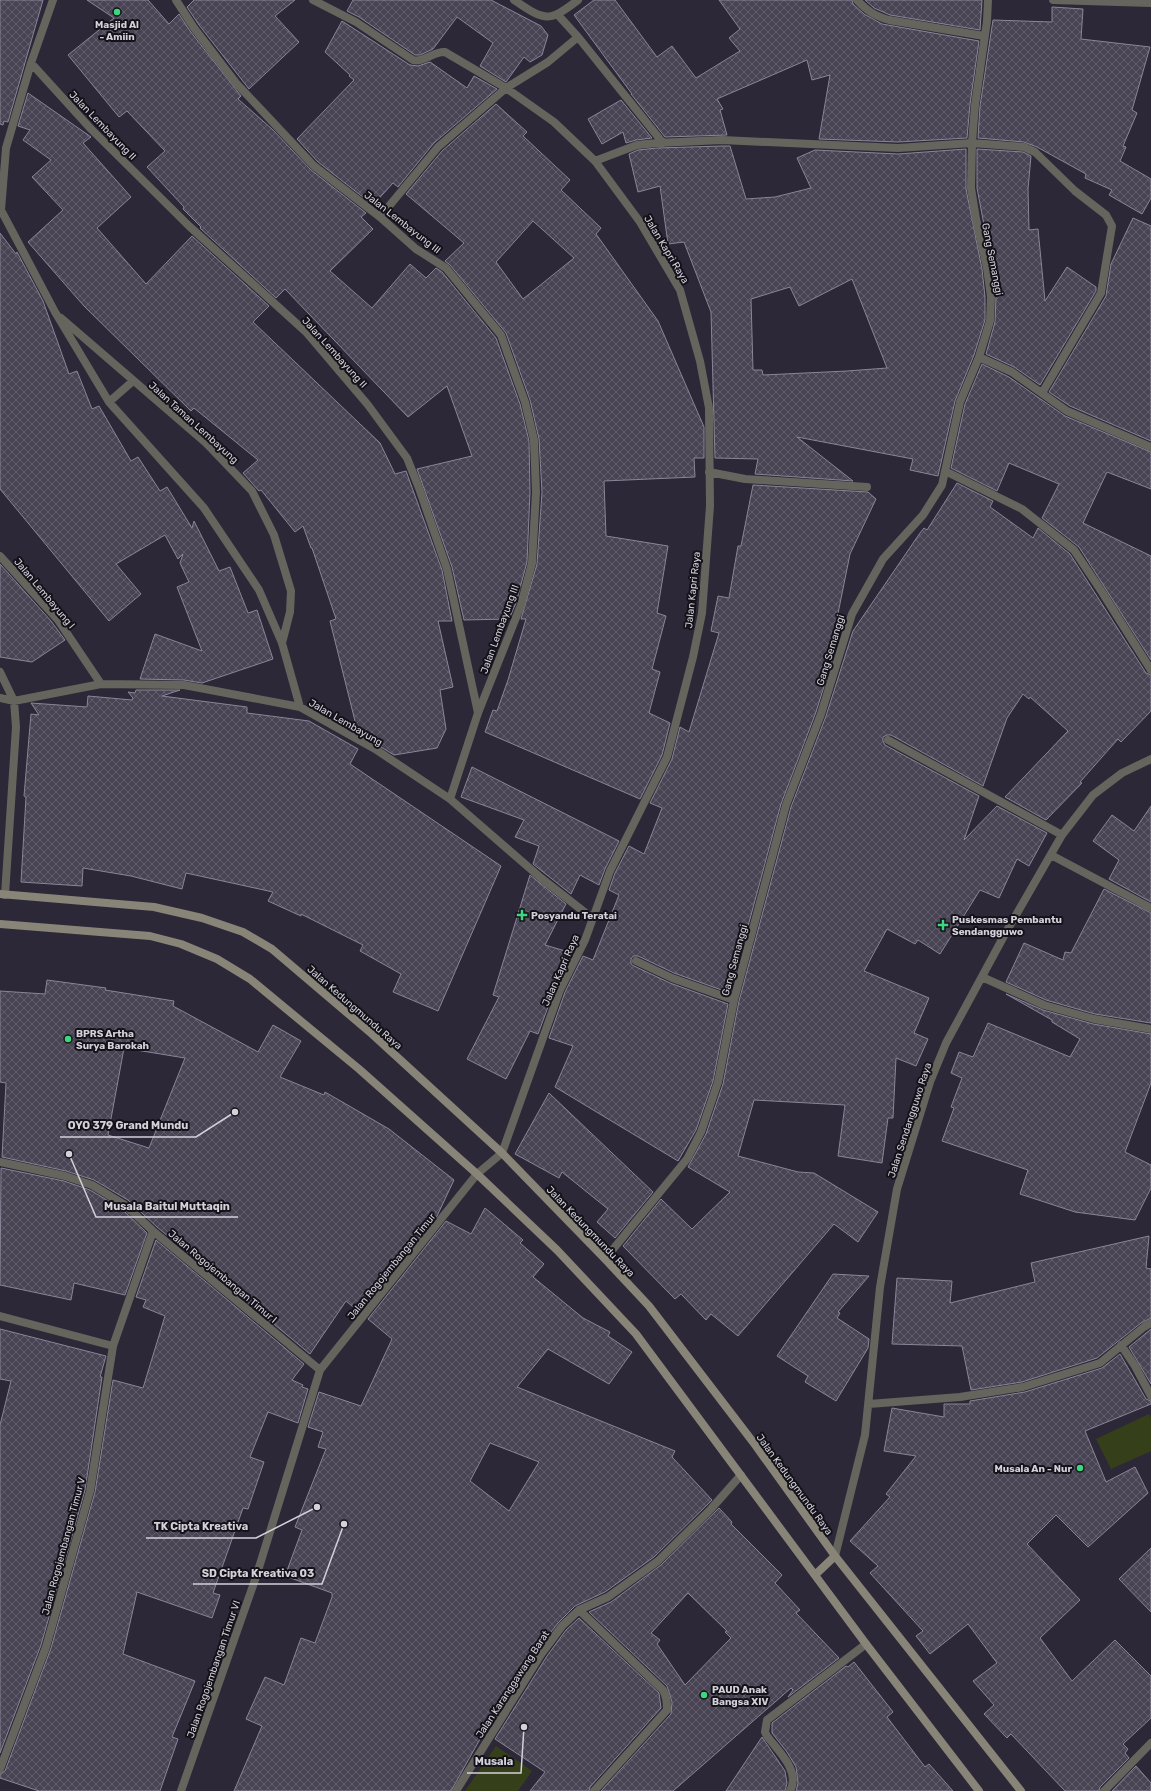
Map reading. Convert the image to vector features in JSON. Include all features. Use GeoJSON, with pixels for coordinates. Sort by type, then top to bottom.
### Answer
{"type":"FeatureCollection","features":[{"type":"Feature","properties":{"kind":"main road","name":"Jalan Kedungmundu Raya"},"geometry":{"type":"LineString","coordinates":[[3,894],[154,907],[202,918],[243,932],[272,949],[372,1034],[502,1153],[649,1306],[753,1442],[835,1556],[1022,1791]]}},
{"type":"Feature","properties":{"kind":"main road"},"geometry":{"type":"LineString","coordinates":[[0,924],[150,936],[181,944],[217,959],[250,978],[341,1054],[477,1174],[557,1250],[636,1334],[866,1644],[979,1791]]}},
{"type":"Feature","properties":{"kind":"main road"},"geometry":{"type":"LineString","coordinates":[[815,1574],[835,1556]]}},
{"type":"Feature","properties":{"kind":"street","name":"Jalan Taman Lembayung"},"geometry":{"type":"LineString","coordinates":[[53,0],[6,148],[1,210],[54,312],[109,402],[204,508],[259,590],[282,643],[300,707]]}},
{"type":"Feature","properties":{"kind":"street","name":"Jalan Lembayung III"},"geometry":{"type":"LineString","coordinates":[[176,0],[194,28],[241,88],[314,166],[380,217],[416,249],[446,268],[501,335],[525,402],[534,440],[536,492],[532,563],[521,605],[478,713],[450,799]]}},
{"type":"Feature","properties":{"kind":"street","name":"Jalan Kapri Raya"},"geometry":{"type":"LineString","coordinates":[[313,0],[356,22],[413,60],[421,60],[436,52],[445,52],[506,88],[554,122],[594,161],[640,222],[680,290],[700,361],[709,408],[710,506],[702,613],[693,658],[667,757],[610,870],[585,940],[560,990],[502,1153]]}},
{"type":"Feature","properties":{"kind":"street"},"geometry":{"type":"LineString","coordinates":[[514,0],[535,14],[547,17],[558,15],[578,0]]}},
{"type":"Feature","properties":{"kind":"street"},"geometry":{"type":"LineString","coordinates":[[857,0],[866,10],[876,16],[889,20],[984,36]]}},
{"type":"Feature","properties":{"kind":"street","name":"Gang Semanggi"},"geometry":{"type":"LineString","coordinates":[[605,1259],[687,1159],[701,1132],[718,1082],[734,1000],[786,805],[821,714],[852,614],[883,559],[927,509],[942,485],[960,402],[979,357],[990,321],[991,297],[987,268],[971,188],[972,142],[975,105],[988,0]]}},
{"type":"Feature","properties":{"kind":"street"},"geometry":{"type":"LineString","coordinates":[[1053,0],[1151,2]]}},
{"type":"Feature","properties":{"kind":"street"},"geometry":{"type":"LineString","coordinates":[[558,15],[663,142]]}},
{"type":"Feature","properties":{"kind":"street"},"geometry":{"type":"LineString","coordinates":[[380,217],[438,147],[506,88],[548,62],[578,38]]}},
{"type":"Feature","properties":{"kind":"street","name":"Jalan Lembayung II"},"geometry":{"type":"LineString","coordinates":[[32,64],[91,129],[189,226],[306,332],[368,405],[407,458],[447,569],[478,713]]}},
{"type":"Feature","properties":{"kind":"street"},"geometry":{"type":"LineString","coordinates":[[594,161],[637,146],[663,142],[722,140],[898,148],[972,142],[1024,147],[1035,152],[1075,191],[1106,215],[1112,226],[1101,293],[1042,393]]}},
{"type":"Feature","properties":{"kind":"street","name":"Jalan Taman Lembayung"},"geometry":{"type":"LineString","coordinates":[[54,312],[206,443],[252,491],[274,535],[291,591],[290,612],[282,643]]}},
{"type":"Feature","properties":{"kind":"street"},"geometry":{"type":"LineString","coordinates":[[979,357],[1012,372],[1067,411],[1151,447]]}},
{"type":"Feature","properties":{"kind":"street"},"geometry":{"type":"LineString","coordinates":[[109,402],[133,381]]}},
{"type":"Feature","properties":{"kind":"street"},"geometry":{"type":"LineString","coordinates":[[945,471],[1022,509],[1074,550],[1151,670]]}},
{"type":"Feature","properties":{"kind":"street"},"geometry":{"type":"LineString","coordinates":[[709,472],[745,479],[867,487]]}},
{"type":"Feature","properties":{"kind":"street","name":"Jalan Lembayung I"},"geometry":{"type":"LineString","coordinates":[[0,556],[58,620],[101,684]]}},
{"type":"Feature","properties":{"kind":"street"},"geometry":{"type":"LineString","coordinates":[[0,672],[14,701],[16,727],[3,894]]}},
{"type":"Feature","properties":{"kind":"street","name":"Jalan Lembayung"},"geometry":{"type":"LineString","coordinates":[[14,701],[101,684],[184,686],[300,707],[375,749],[450,799],[541,878],[592,918]]}},
{"type":"Feature","properties":{"kind":"street"},"geometry":{"type":"LineString","coordinates":[[0,698],[14,701]]}},
{"type":"Feature","properties":{"kind":"street"},"geometry":{"type":"LineString","coordinates":[[888,740],[1062,835]]}},
{"type":"Feature","properties":{"kind":"street","name":"Jalan Sendangguwo Raya"},"geometry":{"type":"LineString","coordinates":[[835,1556],[865,1435],[880,1287],[897,1189],[930,1082],[946,1043],[1062,835],[1093,795],[1122,773],[1151,759]]}},
{"type":"Feature","properties":{"kind":"street"},"geometry":{"type":"LineString","coordinates":[[1051,855],[1151,908]]}},
{"type":"Feature","properties":{"kind":"street"},"geometry":{"type":"LineString","coordinates":[[636,961],[672,978],[734,1000]]}},
{"type":"Feature","properties":{"kind":"street"},"geometry":{"type":"LineString","coordinates":[[982,977],[1044,1005],[1094,1019],[1151,1030]]}},
{"type":"Feature","properties":{"kind":"street","name":"Jalan Rogojembangan Timur"},"geometry":{"type":"LineString","coordinates":[[320,1370],[477,1174],[502,1153]]}},
{"type":"Feature","properties":{"kind":"street","name":"Jalan Rogojembangan Timur I"},"geometry":{"type":"LineString","coordinates":[[0,1162],[65,1176],[92,1185],[125,1205],[153,1231],[320,1370]]}},
{"type":"Feature","properties":{"kind":"street","name":"Jalan Rogojembangan Timur V"},"geometry":{"type":"LineString","coordinates":[[0,1769],[46,1647],[90,1491],[113,1346],[153,1231]]}},
{"type":"Feature","properties":{"kind":"street"},"geometry":{"type":"LineString","coordinates":[[0,1316],[113,1346]]}},
{"type":"Feature","properties":{"kind":"street"},"geometry":{"type":"LineString","coordinates":[[869,1404],[960,1397],[1023,1387],[1100,1363],[1121,1345],[1151,1323]]}},
{"type":"Feature","properties":{"kind":"street"},"geometry":{"type":"LineString","coordinates":[[1121,1345],[1135,1366],[1151,1396]]}},
{"type":"Feature","properties":{"kind":"street","name":"Jalan Rogojembangan Timur VI"},"geometry":{"type":"LineString","coordinates":[[181,1791],[256,1578],[320,1370]]}},
{"type":"Feature","properties":{"kind":"street","name":"Jalan Karanggawang Barat"},"geometry":{"type":"LineString","coordinates":[[456,1791],[542,1653],[562,1626],[579,1610],[608,1597],[658,1561],[710,1510],[741,1475]]}},
{"type":"Feature","properties":{"kind":"street"},"geometry":{"type":"LineString","coordinates":[[579,1610],[663,1690],[667,1705],[667,1710],[594,1791]]}},
{"type":"Feature","properties":{"kind":"street"},"geometry":{"type":"LineString","coordinates":[[790,1791],[793,1777],[785,1760],[765,1732],[767,1720],[866,1644]]}},
{"type":"Feature","properties":{"kind":"street"},"geometry":{"type":"LineString","coordinates":[[1104,1791],[1151,1743]]}},
{"type":"Feature","properties":{"kind":"green space"},"geometry":{"type":"Polygon","coordinates":[[[1149,1414],[1151,1418],[1151,1451],[1111,1469],[1096,1439],[1149,1414]]]}},
{"type":"Feature","properties":{"kind":"green space"},"geometry":{"type":"Polygon","coordinates":[[[496,1746],[532,1771],[518,1791],[465,1791],[496,1746]]]}},
{"type":"Feature","properties":{"kind":"building"},"geometry":{"type":"Polygon","coordinates":[[[0,0],[43,0],[8,122],[4,121],[3,125],[0,124],[0,0]]]}},
{"type":"Feature","properties":{"kind":"building"},"geometry":{"type":"Polygon","coordinates":[[[87,0],[148,0],[169,24],[179,14],[190,31],[241,96],[238,99],[272,129],[311,170],[366,213],[361,217],[373,229],[330,271],[372,308],[410,264],[426,278],[436,268],[442,272],[496,338],[520,404],[529,441],[530,492],[527,562],[516,603],[509,619],[464,620],[452,567],[417,469],[472,456],[447,386],[408,417],[285,289],[276,298],[200,228],[201,227],[183,209],[184,207],[147,167],[165,151],[127,111],[119,117],[68,55],[114,18],[87,0]]]}},
{"type":"Feature","properties":{"kind":"building"},"geometry":{"type":"Polygon","coordinates":[[[194,0],[295,0],[275,16],[299,42],[249,89],[199,25],[187,7],[194,0]]]}},
{"type":"Feature","properties":{"kind":"building"},"geometry":{"type":"Polygon","coordinates":[[[353,0],[491,0],[541,26],[548,35],[542,55],[530,62],[524,57],[506,82],[480,66],[493,43],[457,17],[433,49],[420,55],[415,55],[359,17],[347,11],[353,0]]]}},
{"type":"Feature","properties":{"kind":"building"},"geometry":{"type":"Polygon","coordinates":[[[594,0],[615,0],[657,57],[672,46],[696,78],[740,51],[729,38],[740,29],[719,0],[852,0],[853,4],[864,14],[882,24],[979,41],[967,138],[898,142],[819,139],[830,75],[812,80],[807,60],[717,99],[723,109],[720,110],[727,135],[665,137],[631,94],[574,15],[594,0]]]}},
{"type":"Feature","properties":{"kind":"building"},"geometry":{"type":"Polygon","coordinates":[[[865,0],[982,0],[980,30],[890,15],[874,8],[865,0]]]}},
{"type":"Feature","properties":{"kind":"building"},"geometry":{"type":"Polygon","coordinates":[[[1052,7],[1083,9],[1081,39],[1150,47],[1132,110],[1137,113],[1123,146],[1126,147],[1120,161],[1151,179],[1151,198],[1142,214],[1109,195],[1112,190],[1085,178],[1086,174],[1037,147],[1024,142],[978,138],[980,106],[993,20],[1052,22],[1052,7]]]}},
{"type":"Feature","properties":{"kind":"building"},"geometry":{"type":"Polygon","coordinates":[[[342,21],[410,65],[418,66],[430,62],[467,88],[474,76],[497,89],[434,143],[398,187],[393,183],[373,205],[318,162],[297,139],[354,80],[325,52],[342,21]]]}},
{"type":"Feature","properties":{"kind":"building"},"geometry":{"type":"Polygon","coordinates":[[[28,93],[91,137],[83,143],[131,197],[97,228],[146,284],[192,236],[269,306],[253,322],[380,443],[395,474],[406,471],[442,570],[452,621],[438,621],[453,687],[440,690],[446,729],[437,748],[394,755],[358,733],[330,621],[336,619],[303,526],[295,532],[261,490],[259,491],[243,473],[258,460],[194,408],[191,411],[84,306],[28,242],[63,210],[32,177],[51,160],[23,140],[30,130],[18,126],[28,93]]]}},
{"type":"Feature","properties":{"kind":"building"},"geometry":{"type":"Polygon","coordinates":[[[621,100],[652,138],[626,143],[623,132],[602,144],[588,119],[621,100]]]}},
{"type":"Feature","properties":{"kind":"building"},"geometry":{"type":"Polygon","coordinates":[[[496,104],[527,132],[523,136],[570,180],[561,190],[601,228],[596,234],[658,321],[704,427],[704,458],[694,458],[695,477],[604,481],[606,536],[668,546],[657,613],[666,616],[652,669],[660,672],[649,713],[670,723],[662,755],[640,799],[485,732],[493,710],[497,711],[508,680],[526,619],[521,619],[537,564],[542,492],[539,439],[530,400],[506,333],[450,265],[445,261],[464,243],[406,194],[442,151],[496,104]],[[533,221],[496,262],[523,299],[574,258],[533,221]]]}},
{"type":"Feature","properties":{"kind":"building"},"geometry":{"type":"Polygon","coordinates":[[[730,146],[746,199],[775,197],[811,188],[797,158],[815,150],[898,154],[966,149],[966,189],[982,269],[985,297],[985,320],[974,355],[955,401],[938,476],[910,470],[913,459],[797,437],[853,481],[755,474],[758,459],[715,458],[711,312],[684,242],[668,244],[660,186],[638,192],[629,154],[638,150],[730,146]],[[852,279],[799,306],[790,287],[751,299],[753,370],[762,370],[763,375],[887,368],[852,279]]]}},
{"type":"Feature","properties":{"kind":"building"},"geometry":{"type":"Polygon","coordinates":[[[977,149],[1023,152],[1031,156],[1028,189],[1029,230],[1038,229],[1045,301],[1067,267],[1096,287],[1096,291],[1040,385],[1014,367],[986,354],[995,322],[996,297],[992,267],[977,188],[977,149]]]}},
{"type":"Feature","properties":{"kind":"building"},"geometry":{"type":"Polygon","coordinates":[[[1133,218],[1151,226],[1151,441],[1070,406],[1049,392],[1106,296],[1111,264],[1133,218]]]}},
{"type":"Feature","properties":{"kind":"building"},"geometry":{"type":"Polygon","coordinates":[[[0,233],[16,254],[17,252],[43,301],[69,374],[77,371],[92,409],[99,406],[131,461],[138,457],[160,491],[167,487],[192,528],[194,521],[219,571],[230,567],[248,613],[257,610],[273,659],[202,683],[184,680],[140,679],[155,634],[202,651],[177,587],[189,582],[180,563],[183,554],[178,559],[165,535],[116,564],[141,594],[109,621],[0,489],[0,233]]]}},
{"type":"Feature","properties":{"kind":"building"},"geometry":{"type":"Polygon","coordinates":[[[982,364],[1009,377],[1065,416],[1151,452],[1151,489],[1107,472],[1083,523],[1151,556],[1151,660],[1079,547],[1042,518],[1059,484],[1009,463],[997,491],[951,468],[965,404],[982,364]]]}},
{"type":"Feature","properties":{"kind":"building"},"geometry":{"type":"Polygon","coordinates":[[[957,483],[993,501],[990,507],[1033,538],[1038,528],[1070,554],[1146,673],[1151,675],[1151,711],[1121,742],[1118,739],[1080,782],[1082,783],[1046,820],[1005,797],[1068,731],[1030,697],[1029,699],[1023,694],[1007,718],[983,786],[891,735],[883,737],[885,745],[979,796],[964,840],[997,806],[1047,833],[1029,866],[1017,859],[999,898],[980,890],[940,954],[918,940],[915,944],[887,929],[864,971],[929,998],[914,1033],[928,1039],[916,1066],[896,1058],[893,1118],[888,1118],[882,1163],[838,1156],[845,1105],[754,1100],[738,1156],[798,1172],[814,1173],[878,1212],[858,1242],[834,1224],[738,1336],[711,1314],[706,1320],[681,1294],[675,1299],[623,1246],[661,1199],[692,1229],[730,1192],[688,1167],[706,1134],[723,1084],[739,1001],[791,807],[826,716],[853,631],[920,533],[924,528],[927,530],[957,483]]]}},
{"type":"Feature","properties":{"kind":"building"},"geometry":{"type":"Polygon","coordinates":[[[753,485],[868,492],[876,499],[850,554],[827,668],[832,661],[816,712],[781,804],[730,993],[674,973],[638,956],[633,956],[631,959],[631,964],[634,966],[670,983],[728,1004],[713,1081],[696,1130],[678,1161],[555,1087],[573,1046],[549,1038],[565,992],[583,956],[593,960],[619,895],[609,890],[615,873],[629,846],[644,854],[662,808],[650,803],[672,759],[680,727],[689,732],[719,633],[711,631],[718,596],[729,598],[738,546],[741,546],[753,485]]]}},
{"type":"Feature","properties":{"kind":"building"},"geometry":{"type":"Polygon","coordinates":[[[0,564],[51,621],[65,640],[32,662],[0,657],[0,564]]]}},
{"type":"Feature","properties":{"kind":"building"},"geometry":{"type":"Polygon","coordinates":[[[136,690],[180,690],[162,696],[247,707],[247,713],[309,721],[358,749],[350,764],[501,866],[438,1011],[393,992],[401,974],[360,951],[363,945],[301,914],[301,916],[268,901],[273,892],[186,873],[182,889],[131,876],[83,868],[82,886],[21,882],[26,797],[24,796],[31,714],[39,715],[31,703],[87,707],[88,696],[132,700],[133,698],[128,692],[135,693],[136,690]]]}},
{"type":"Feature","properties":{"kind":"building"},"geometry":{"type":"Polygon","coordinates":[[[472,767],[619,841],[599,885],[580,875],[571,894],[533,864],[539,846],[515,837],[524,820],[461,797],[472,767]]]}},
{"type":"Feature","properties":{"kind":"building"},"geometry":{"type":"Polygon","coordinates":[[[1151,806],[1151,902],[1109,879],[1119,860],[1093,841],[1112,815],[1134,831],[1151,806]]]}},
{"type":"Feature","properties":{"kind":"building"},"geometry":{"type":"Polygon","coordinates":[[[530,875],[566,904],[545,945],[572,953],[555,988],[538,1034],[530,1031],[506,1079],[467,1059],[499,997],[493,995],[530,875]]]}},
{"type":"Feature","properties":{"kind":"building"},"geometry":{"type":"Polygon","coordinates":[[[1104,889],[1151,913],[1151,1023],[1095,1014],[1046,1000],[1006,982],[1024,943],[1063,960],[1065,952],[1071,953],[1104,889]]]}},
{"type":"Feature","properties":{"kind":"building"},"geometry":{"type":"Polygon","coordinates":[[[47,980],[106,988],[105,990],[174,1001],[173,1006],[258,1052],[273,1025],[301,1041],[280,1077],[324,1095],[325,1092],[389,1129],[454,1180],[437,1216],[359,1312],[346,1301],[310,1354],[157,1227],[128,1200],[94,1180],[66,1171],[2,1157],[6,1083],[0,1082],[0,991],[45,994],[47,980]],[[124,1048],[108,1135],[149,1148],[185,1058],[124,1048]]]}},
{"type":"Feature","properties":{"kind":"building"},"geometry":{"type":"Polygon","coordinates":[[[1006,994],[1043,1010],[1093,1024],[1151,1034],[1151,1083],[1125,1152],[1151,1165],[1151,1188],[1135,1220],[1075,1212],[1020,1194],[1028,1170],[942,1141],[954,1108],[951,1107],[962,1078],[951,1073],[959,1052],[973,1057],[988,1023],[1070,1057],[1080,1039],[1052,1022],[1052,1020],[1006,994]]]}},
{"type":"Feature","properties":{"kind":"building"},"geometry":{"type":"Polygon","coordinates":[[[549,1093],[653,1192],[615,1238],[597,1222],[608,1209],[562,1172],[559,1178],[515,1154],[549,1093]]]}},
{"type":"Feature","properties":{"kind":"building"},"geometry":{"type":"Polygon","coordinates":[[[1,1168],[64,1181],[90,1190],[122,1209],[147,1233],[125,1295],[74,1283],[71,1300],[0,1285],[1,1168]]]}},
{"type":"Feature","properties":{"kind":"building"},"geometry":{"type":"Polygon","coordinates":[[[485,1208],[523,1240],[520,1243],[544,1264],[533,1277],[583,1318],[610,1332],[608,1336],[632,1352],[609,1384],[548,1349],[517,1387],[675,1451],[672,1457],[712,1500],[654,1557],[605,1592],[575,1606],[558,1623],[537,1650],[486,1733],[484,1732],[451,1791],[234,1791],[262,1726],[246,1719],[265,1677],[284,1685],[301,1638],[315,1643],[332,1597],[332,1593],[285,1576],[302,1530],[295,1527],[326,1449],[318,1447],[323,1432],[308,1427],[319,1392],[361,1406],[392,1339],[368,1319],[446,1221],[471,1234],[485,1208]],[[490,1443],[470,1481],[509,1511],[539,1462],[490,1443]]]}},
{"type":"Feature","properties":{"kind":"building"},"geometry":{"type":"Polygon","coordinates":[[[1149,1236],[1146,1268],[1151,1269],[1151,1318],[1141,1323],[1097,1358],[1022,1382],[971,1390],[962,1346],[892,1344],[897,1278],[952,1281],[950,1303],[1035,1282],[1031,1263],[1149,1236]]]}},
{"type":"Feature","properties":{"kind":"building"},"geometry":{"type":"Polygon","coordinates":[[[156,1240],[304,1364],[292,1380],[308,1389],[298,1423],[268,1412],[250,1457],[264,1462],[248,1509],[243,1508],[213,1593],[220,1595],[212,1618],[137,1592],[123,1654],[195,1681],[172,1737],[178,1739],[160,1791],[39,1791],[0,1778],[0,1774],[5,1771],[51,1648],[95,1492],[113,1380],[143,1388],[165,1316],[143,1307],[146,1300],[136,1297],[156,1240]]]}},
{"type":"Feature","properties":{"kind":"building"},"geometry":{"type":"Polygon","coordinates":[[[833,1274],[869,1276],[838,1312],[840,1313],[837,1318],[869,1339],[868,1348],[836,1401],[805,1382],[808,1376],[777,1356],[833,1274]]]}},
{"type":"Feature","properties":{"kind":"building"},"geometry":{"type":"Polygon","coordinates":[[[0,1329],[106,1356],[100,1377],[102,1377],[85,1490],[41,1645],[0,1753],[0,1425],[11,1381],[0,1379],[0,1329]]]}},
{"type":"Feature","properties":{"kind":"building"},"geometry":{"type":"Polygon","coordinates":[[[1151,1329],[1151,1384],[1129,1347],[1151,1329]]]}},
{"type":"Feature","properties":{"kind":"building"},"geometry":{"type":"Polygon","coordinates":[[[1120,1354],[1146,1399],[1151,1401],[1151,1404],[1085,1431],[1106,1482],[1135,1467],[1148,1493],[1088,1547],[1056,1515],[1027,1544],[1080,1600],[1040,1638],[1072,1681],[1115,1640],[1151,1676],[1151,1718],[1123,1744],[1128,1749],[1125,1753],[1129,1758],[1100,1787],[1099,1791],[1065,1791],[1011,1734],[1007,1738],[984,1714],[994,1705],[973,1681],[997,1663],[968,1624],[930,1654],[916,1636],[923,1631],[870,1573],[878,1566],[850,1541],[890,1497],[886,1494],[916,1456],[884,1451],[892,1408],[944,1417],[944,1404],[970,1404],[970,1401],[1025,1392],[1102,1368],[1120,1354]]]}},
{"type":"Feature","properties":{"kind":"building"},"geometry":{"type":"Polygon","coordinates":[[[719,1508],[732,1522],[731,1524],[782,1575],[775,1583],[800,1610],[796,1613],[839,1658],[788,1697],[793,1690],[791,1688],[673,1791],[601,1791],[671,1714],[672,1702],[667,1686],[589,1612],[611,1602],[661,1565],[719,1508]],[[688,1593],[651,1633],[660,1640],[657,1644],[685,1685],[731,1638],[725,1632],[727,1631],[688,1593]]]}},
{"type":"Feature","properties":{"kind":"building"},"geometry":{"type":"Polygon","coordinates":[[[1151,1548],[1151,1612],[1119,1579],[1151,1548]]]}},
{"type":"Feature","properties":{"kind":"building"},"geometry":{"type":"Polygon","coordinates":[[[579,1618],[659,1693],[661,1708],[590,1787],[589,1791],[530,1791],[545,1772],[495,1739],[547,1656],[566,1630],[579,1618]]]}},
{"type":"Feature","properties":{"kind":"building"},"geometry":{"type":"Polygon","coordinates":[[[854,1662],[893,1712],[887,1717],[925,1767],[929,1764],[953,1791],[796,1791],[798,1783],[796,1767],[787,1752],[772,1733],[772,1723],[846,1666],[848,1667],[854,1662]]]}},
{"type":"Feature","properties":{"kind":"building"},"geometry":{"type":"Polygon","coordinates":[[[762,1737],[785,1771],[787,1783],[785,1791],[726,1791],[762,1737]]]}},
{"type":"Feature","properties":{"kind":"building"},"geometry":{"type":"Polygon","coordinates":[[[1136,1766],[1151,1783],[1151,1791],[1112,1791],[1136,1766]]]}},
{"type":"Feature","properties":{"kind":"place","name":"Masjid Al - Amiin"},"geometry":{"type":"Point","coordinates":[117,12]}},
{"type":"Feature","properties":{"kind":"place","name":"Posyandu Teratai"},"geometry":{"type":"Point","coordinates":[522,915]}},
{"type":"Feature","properties":{"kind":"place","name":"Puskesmas Pembantu Sendangguwo"},"geometry":{"type":"Point","coordinates":[943,925]}},
{"type":"Feature","properties":{"kind":"place","name":"BPRS Artha Surya Barokah"},"geometry":{"type":"Point","coordinates":[68,1039]}},
{"type":"Feature","properties":{"kind":"place","name":"OYO 379 Grand Mundu"},"geometry":{"type":"Point","coordinates":[235,1112]}},
{"type":"Feature","properties":{"kind":"place","name":"Musala Baitul Muttaqin"},"geometry":{"type":"Point","coordinates":[69,1154]}},
{"type":"Feature","properties":{"kind":"place","name":"Musala An - Nur"},"geometry":{"type":"Point","coordinates":[1080,1468]}},
{"type":"Feature","properties":{"kind":"place","name":"TK Cipta Kreativa"},"geometry":{"type":"Point","coordinates":[317,1507]}},
{"type":"Feature","properties":{"kind":"place","name":"SD Cipta Kreativa 03"},"geometry":{"type":"Point","coordinates":[344,1524]}},
{"type":"Feature","properties":{"kind":"place","name":"PAUD Anak Bangsa XIV"},"geometry":{"type":"Point","coordinates":[704,1695]}},
{"type":"Feature","properties":{"kind":"place","name":"Musala"},"geometry":{"type":"Point","coordinates":[524,1727]}}]}
